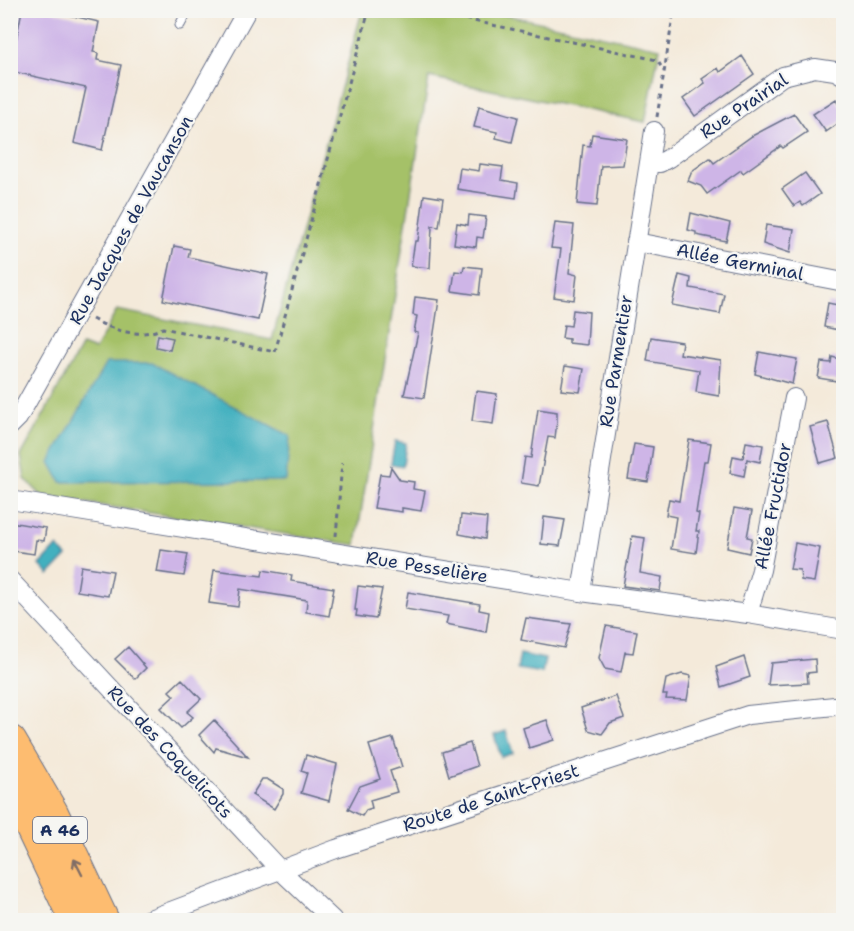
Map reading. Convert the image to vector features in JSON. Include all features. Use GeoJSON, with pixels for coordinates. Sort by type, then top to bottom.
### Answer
{"type":"FeatureCollection","features":[{"type":"Feature","properties":{"kind":"highway","name":"A 46"},"geometry":{"type":"LineString","coordinates":[[10,742],[51,812],[102,921]]}},
{"type":"Feature","properties":{"kind":"highway","name":"A 46"},"geometry":{"type":"LineString","coordinates":[[10,788],[27,817],[76,921]]}},
{"type":"Feature","properties":{"kind":"street","name":"Rue Jacques de Vaucanson"},"geometry":{"type":"LineString","coordinates":[[10,426],[18,418],[80,312],[247,10]]}},
{"type":"Feature","properties":{"kind":"street","name":"Rue Prairial"},"geometry":{"type":"LineString","coordinates":[[649,163],[660,163],[669,159],[783,76],[815,68],[835,71],[843,76]]}},
{"type":"Feature","properties":{"kind":"street","name":"Rue Parmentier"},"geometry":{"type":"LineString","coordinates":[[581,592],[654,131]]}},
{"type":"Feature","properties":{"kind":"street","name":"Allée Germinal"},"geometry":{"type":"LineString","coordinates":[[636,242],[843,282]]}},
{"type":"Feature","properties":{"kind":"street","name":"Allée Fructidor"},"geometry":{"type":"LineString","coordinates":[[748,614],[761,570],[794,398]]}},
{"type":"Feature","properties":{"kind":"street","name":"Rue Pesselière"},"geometry":{"type":"LineString","coordinates":[[10,500],[581,592],[748,614],[843,630]]}},
{"type":"Feature","properties":{"kind":"street","name":"Rue des Coquelicots"},"geometry":{"type":"LineString","coordinates":[[10,580],[279,868],[333,921]]}},
{"type":"Feature","properties":{"kind":"street","name":"Route de Saint-Priest"},"geometry":{"type":"LineString","coordinates":[[150,919],[279,868],[748,715],[843,705]]}},
{"type":"Feature","properties":{"kind":"lane"},"geometry":{"type":"LineString","coordinates":[[180,25],[188,10]]}},
{"type":"Feature","properties":{"kind":"path"},"geometry":{"type":"LineString","coordinates":[[80,312],[108,327],[147,336],[163,328],[274,352],[369,10]]}},
{"type":"Feature","properties":{"kind":"path"},"geometry":{"type":"LineString","coordinates":[[422,10],[657,60],[664,71]]}},
{"type":"Feature","properties":{"kind":"path"},"geometry":{"type":"LineString","coordinates":[[654,131],[674,10]]}},
{"type":"Feature","properties":{"kind":"path"},"geometry":{"type":"LineString","coordinates":[[334,552],[342,463]]}},
{"type":"Feature","properties":{"kind":"green space"},"geometry":{"type":"Polygon","coordinates":[[[362,11],[487,11],[660,48],[645,122],[429,77],[356,545],[42,496],[25,479],[21,456],[82,345],[95,350],[117,310],[272,340],[362,11]]]}},
{"type":"Feature","properties":{"kind":"water"},"geometry":{"type":"Polygon","coordinates":[[[106,363],[152,363],[290,436],[286,481],[61,482],[50,462],[106,363]]]}},
{"type":"Feature","properties":{"kind":"water"},"geometry":{"type":"Polygon","coordinates":[[[395,441],[406,443],[403,466],[391,464],[395,441]]]}},
{"type":"Feature","properties":{"kind":"water"},"geometry":{"type":"Polygon","coordinates":[[[57,547],[67,556],[49,575],[40,565],[57,547]]]}},
{"type":"Feature","properties":{"kind":"water"},"geometry":{"type":"Polygon","coordinates":[[[520,654],[545,659],[542,673],[517,669],[520,654]]]}},
{"type":"Feature","properties":{"kind":"water"},"geometry":{"type":"Polygon","coordinates":[[[506,731],[513,753],[501,757],[494,735],[506,731]]]}},
{"type":"Feature","properties":{"kind":"building"},"geometry":{"type":"Polygon","coordinates":[[[22,10],[47,10],[99,22],[93,52],[98,53],[97,60],[121,65],[102,150],[74,143],[86,88],[10,71],[22,10]]]}},
{"type":"Feature","properties":{"kind":"building"},"geometry":{"type":"Polygon","coordinates":[[[742,56],[754,74],[695,116],[683,99],[705,83],[702,79],[718,68],[720,72],[742,56]]]}},
{"type":"Feature","properties":{"kind":"building"},"geometry":{"type":"Polygon","coordinates":[[[836,99],[843,110],[843,120],[826,132],[813,114],[836,99]]]}},
{"type":"Feature","properties":{"kind":"building"},"geometry":{"type":"Polygon","coordinates":[[[479,106],[518,117],[512,142],[496,138],[497,132],[474,127],[479,106]]]}},
{"type":"Feature","properties":{"kind":"building"},"geometry":{"type":"Polygon","coordinates":[[[794,114],[807,132],[783,148],[781,146],[743,173],[741,170],[707,194],[701,186],[688,181],[692,171],[710,158],[714,163],[752,136],[794,114]]]}},
{"type":"Feature","properties":{"kind":"building"},"geometry":{"type":"Polygon","coordinates":[[[592,134],[627,139],[623,165],[601,166],[597,206],[577,204],[583,145],[590,146],[592,134]]]}},
{"type":"Feature","properties":{"kind":"building"},"geometry":{"type":"Polygon","coordinates":[[[480,164],[503,167],[501,180],[518,183],[516,198],[457,189],[460,168],[479,171],[480,164]]]}},
{"type":"Feature","properties":{"kind":"building"},"geometry":{"type":"Polygon","coordinates":[[[805,173],[820,194],[803,206],[800,202],[794,206],[782,189],[805,173]]]}},
{"type":"Feature","properties":{"kind":"building"},"geometry":{"type":"Polygon","coordinates":[[[424,195],[443,198],[439,227],[432,226],[430,268],[411,266],[415,241],[418,241],[424,195]]]}},
{"type":"Feature","properties":{"kind":"building"},"geometry":{"type":"Polygon","coordinates":[[[691,213],[730,223],[726,241],[696,235],[696,232],[688,230],[691,213]]]}},
{"type":"Feature","properties":{"kind":"building"},"geometry":{"type":"Polygon","coordinates":[[[469,215],[486,217],[483,238],[477,237],[476,247],[454,244],[457,223],[468,225],[469,215]]]}},
{"type":"Feature","properties":{"kind":"building"},"geometry":{"type":"Polygon","coordinates":[[[555,223],[574,225],[569,273],[577,275],[574,300],[554,297],[561,249],[551,248],[555,223]]]}},
{"type":"Feature","properties":{"kind":"building"},"geometry":{"type":"Polygon","coordinates":[[[766,225],[794,229],[790,253],[763,244],[766,225]]]}},
{"type":"Feature","properties":{"kind":"building"},"geometry":{"type":"Polygon","coordinates":[[[174,246],[190,249],[188,257],[268,274],[258,320],[163,300],[174,246]]]}},
{"type":"Feature","properties":{"kind":"building"},"geometry":{"type":"Polygon","coordinates":[[[464,266],[482,268],[479,295],[452,291],[455,271],[463,272],[464,266]]]}},
{"type":"Feature","properties":{"kind":"building"},"geometry":{"type":"Polygon","coordinates":[[[679,275],[691,278],[690,288],[724,294],[720,314],[672,305],[679,275]]]}},
{"type":"Feature","properties":{"kind":"building"},"geometry":{"type":"Polygon","coordinates":[[[415,297],[439,300],[424,398],[404,395],[418,333],[414,332],[417,316],[413,315],[415,297]]]}},
{"type":"Feature","properties":{"kind":"building"},"geometry":{"type":"Polygon","coordinates":[[[828,303],[843,306],[843,331],[824,327],[828,303]]]}},
{"type":"Feature","properties":{"kind":"building"},"geometry":{"type":"Polygon","coordinates":[[[573,310],[589,312],[587,345],[569,343],[569,339],[562,338],[564,325],[571,326],[573,310]]]}},
{"type":"Feature","properties":{"kind":"building"},"geometry":{"type":"Polygon","coordinates":[[[158,335],[173,338],[170,350],[156,347],[158,335]]]}},
{"type":"Feature","properties":{"kind":"building"},"geometry":{"type":"Polygon","coordinates":[[[651,337],[682,342],[680,354],[721,360],[719,396],[696,392],[699,370],[647,361],[651,337]]]}},
{"type":"Feature","properties":{"kind":"building"},"geometry":{"type":"Polygon","coordinates":[[[759,352],[797,359],[792,384],[755,374],[759,352]]]}},
{"type":"Feature","properties":{"kind":"building"},"geometry":{"type":"Polygon","coordinates":[[[832,357],[843,360],[843,382],[818,378],[821,362],[831,363],[832,357]]]}},
{"type":"Feature","properties":{"kind":"building"},"geometry":{"type":"Polygon","coordinates":[[[565,366],[584,369],[580,392],[561,390],[565,366]]]}},
{"type":"Feature","properties":{"kind":"building"},"geometry":{"type":"Polygon","coordinates":[[[476,391],[497,394],[493,424],[472,421],[476,391]]]}},
{"type":"Feature","properties":{"kind":"building"},"geometry":{"type":"Polygon","coordinates":[[[538,409],[557,412],[555,438],[548,437],[539,486],[521,483],[525,457],[531,458],[538,409]]]}},
{"type":"Feature","properties":{"kind":"building"},"geometry":{"type":"Polygon","coordinates":[[[828,422],[838,458],[820,463],[810,427],[828,422]]]}},
{"type":"Feature","properties":{"kind":"building"},"geometry":{"type":"Polygon","coordinates":[[[689,440],[711,443],[708,461],[704,461],[696,513],[699,514],[696,531],[699,531],[696,553],[671,549],[676,517],[666,515],[669,499],[679,501],[689,440]]]}},
{"type":"Feature","properties":{"kind":"building"},"geometry":{"type":"Polygon","coordinates":[[[746,442],[763,445],[760,462],[747,459],[744,476],[730,473],[733,456],[743,458],[746,442]]]}},
{"type":"Feature","properties":{"kind":"building"},"geometry":{"type":"Polygon","coordinates":[[[634,444],[653,447],[648,482],[628,479],[634,444]]]}},
{"type":"Feature","properties":{"kind":"building"},"geometry":{"type":"Polygon","coordinates":[[[391,467],[400,480],[414,482],[413,489],[425,491],[421,511],[402,508],[402,512],[374,508],[380,474],[389,475],[391,467]]]}},
{"type":"Feature","properties":{"kind":"building"},"geometry":{"type":"Polygon","coordinates":[[[734,508],[752,511],[747,537],[752,538],[749,553],[727,548],[734,508]]]}},
{"type":"Feature","properties":{"kind":"building"},"geometry":{"type":"Polygon","coordinates":[[[461,515],[487,518],[485,539],[459,534],[461,515]]]}},
{"type":"Feature","properties":{"kind":"building"},"geometry":{"type":"Polygon","coordinates":[[[544,517],[565,520],[560,546],[541,544],[544,517]]]}},
{"type":"Feature","properties":{"kind":"building"},"geometry":{"type":"Polygon","coordinates":[[[10,522],[46,528],[44,541],[36,540],[34,554],[14,551],[14,548],[10,547],[10,522]]]}},
{"type":"Feature","properties":{"kind":"building"},"geometry":{"type":"Polygon","coordinates":[[[632,536],[645,538],[640,573],[662,577],[660,591],[623,586],[632,536]]]}},
{"type":"Feature","properties":{"kind":"building"},"geometry":{"type":"Polygon","coordinates":[[[795,543],[820,548],[814,582],[801,580],[800,570],[790,569],[795,543]]]}},
{"type":"Feature","properties":{"kind":"building"},"geometry":{"type":"Polygon","coordinates":[[[161,550],[188,554],[184,576],[157,572],[161,550]]]}},
{"type":"Feature","properties":{"kind":"building"},"geometry":{"type":"Polygon","coordinates":[[[81,566],[113,571],[108,596],[77,591],[81,566]]]}},
{"type":"Feature","properties":{"kind":"building"},"geometry":{"type":"Polygon","coordinates":[[[214,570],[262,576],[263,570],[292,575],[291,581],[334,588],[329,616],[306,612],[307,600],[240,589],[238,607],[209,603],[214,570]]]}},
{"type":"Feature","properties":{"kind":"building"},"geometry":{"type":"Polygon","coordinates":[[[358,586],[382,589],[376,619],[356,616],[358,586]]]}},
{"type":"Feature","properties":{"kind":"building"},"geometry":{"type":"Polygon","coordinates":[[[408,592],[480,604],[479,610],[489,612],[486,632],[446,624],[448,616],[405,609],[408,592]]]}},
{"type":"Feature","properties":{"kind":"building"},"geometry":{"type":"Polygon","coordinates":[[[526,618],[571,624],[564,648],[521,640],[526,618]]]}},
{"type":"Feature","properties":{"kind":"building"},"geometry":{"type":"Polygon","coordinates":[[[606,626],[637,631],[633,653],[625,652],[621,672],[605,669],[599,658],[606,626]]]}},
{"type":"Feature","properties":{"kind":"building"},"geometry":{"type":"Polygon","coordinates":[[[128,647],[146,668],[135,679],[115,659],[128,647]]]}},
{"type":"Feature","properties":{"kind":"building"},"geometry":{"type":"Polygon","coordinates":[[[744,657],[750,677],[721,687],[716,667],[744,657]]]}},
{"type":"Feature","properties":{"kind":"building"},"geometry":{"type":"Polygon","coordinates":[[[815,659],[816,672],[807,673],[808,683],[768,685],[771,663],[815,659]]]}},
{"type":"Feature","properties":{"kind":"building"},"geometry":{"type":"Polygon","coordinates":[[[682,674],[691,676],[687,700],[666,699],[667,695],[663,695],[666,679],[682,674]]]}},
{"type":"Feature","properties":{"kind":"building"},"geometry":{"type":"Polygon","coordinates":[[[182,679],[201,699],[187,712],[193,717],[181,728],[161,708],[174,696],[169,691],[182,679]]]}},
{"type":"Feature","properties":{"kind":"building"},"geometry":{"type":"Polygon","coordinates":[[[616,696],[624,718],[610,723],[602,734],[588,730],[581,708],[616,696]]]}},
{"type":"Feature","properties":{"kind":"building"},"geometry":{"type":"Polygon","coordinates":[[[214,720],[248,757],[216,748],[214,752],[199,735],[214,720]]]}},
{"type":"Feature","properties":{"kind":"building"},"geometry":{"type":"Polygon","coordinates":[[[547,720],[554,740],[529,748],[523,728],[547,720]]]}},
{"type":"Feature","properties":{"kind":"building"},"geometry":{"type":"Polygon","coordinates":[[[393,738],[402,767],[390,771],[397,792],[370,800],[372,808],[366,810],[362,816],[348,809],[360,786],[380,779],[369,745],[393,738]]]}},
{"type":"Feature","properties":{"kind":"building"},"geometry":{"type":"Polygon","coordinates":[[[470,743],[477,766],[449,776],[442,752],[470,743]]]}},
{"type":"Feature","properties":{"kind":"building"},"geometry":{"type":"Polygon","coordinates":[[[306,755],[337,764],[329,801],[301,793],[307,773],[301,771],[306,755]]]}},
{"type":"Feature","properties":{"kind":"building"},"geometry":{"type":"Polygon","coordinates":[[[262,779],[267,779],[283,789],[283,794],[274,809],[252,795],[262,779]]]}}]}
